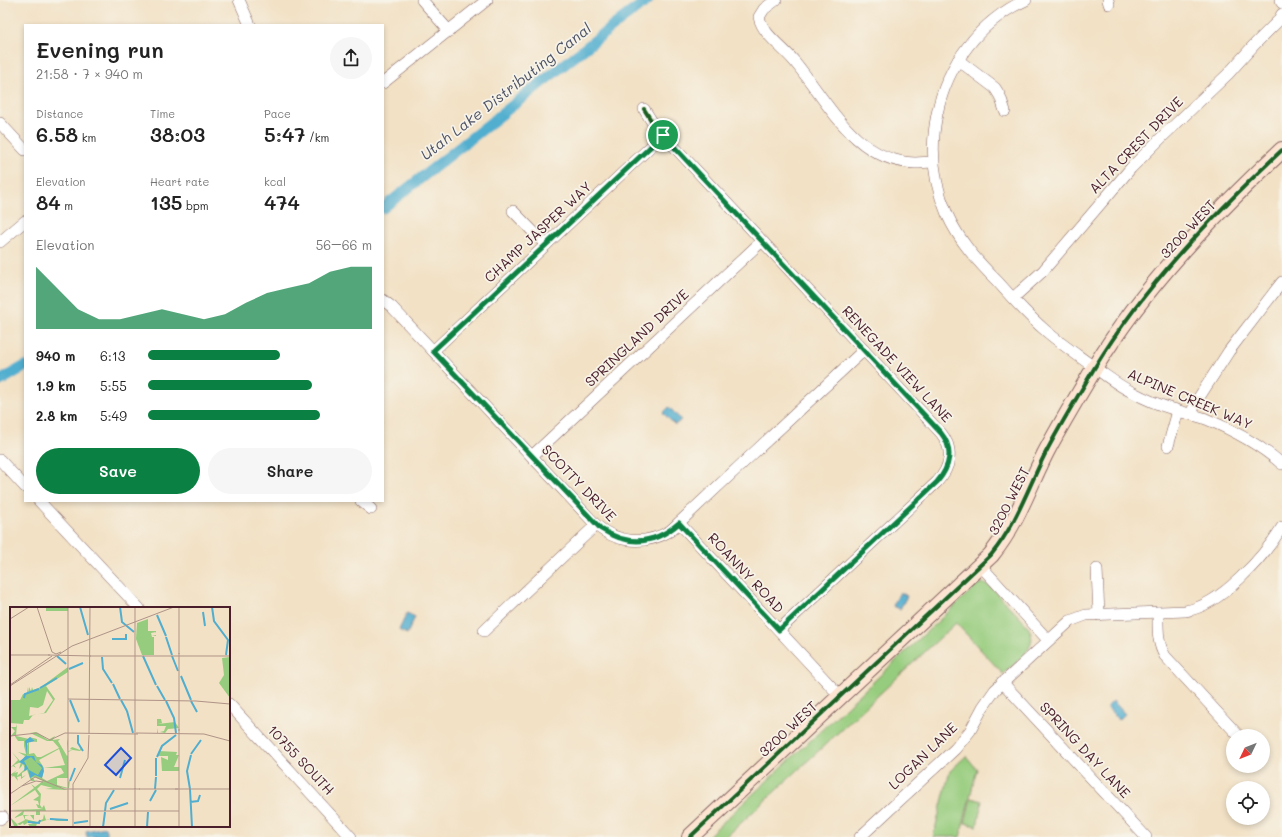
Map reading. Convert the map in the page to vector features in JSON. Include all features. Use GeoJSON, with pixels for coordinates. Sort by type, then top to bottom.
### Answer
{"type":"FeatureCollection","features":[{"type":"Feature","properties":{"kind":"street"},"geometry":{"type":"LineString","coordinates":[[239,0],[250,24]]}},
{"type":"Feature","properties":{"kind":"street"},"geometry":{"type":"LineString","coordinates":[[422,0],[449,31]]}},
{"type":"Feature","properties":{"kind":"street"},"geometry":{"type":"LineString","coordinates":[[384,82],[487,0]]}},
{"type":"Feature","properties":{"kind":"street"},"geometry":{"type":"LineString","coordinates":[[776,0],[764,9],[759,17],[764,30],[793,59],[842,125],[855,138],[872,150],[893,159],[915,163],[933,162]]}},
{"type":"Feature","properties":{"kind":"street","name":"ALPINE CREEK WAY"},"geometry":{"type":"LineString","coordinates":[[1026,0],[1005,11],[984,28],[970,43],[958,60],[946,83],[938,108],[934,134],[933,162],[942,202],[954,228],[969,251],[1012,298],[1046,332],[1117,384],[1145,399],[1205,419],[1236,433],[1264,450],[1282,464]]}},
{"type":"Feature","properties":{"kind":"street","name":"ALTA CREST DRIVE"},"geometry":{"type":"LineString","coordinates":[[1012,298],[1043,271],[1131,168],[1228,74],[1278,21],[1282,14]]}},
{"type":"Feature","properties":{"kind":"street"},"geometry":{"type":"LineString","coordinates":[[958,60],[995,88],[1000,96],[1005,111]]}},
{"type":"Feature","properties":{"kind":"street","name":"RENEGADE VIEW LANE"},"geometry":{"type":"LineString","coordinates":[[644,109],[654,125],[663,135],[945,438],[949,450],[946,470],[937,482],[779,630]]}},
{"type":"Feature","properties":{"kind":"street"},"geometry":{"type":"LineString","coordinates":[[0,123],[24,149]]}},
{"type":"Feature","properties":{"kind":"street","name":"CHAMP JASPER WAY"},"geometry":{"type":"LineString","coordinates":[[433,351],[663,135]]}},
{"type":"Feature","properties":{"kind":"street","name":"3200 WEST"},"geometry":{"type":"LineString","coordinates":[[690,837],[980,565],[1003,541],[1045,454],[1095,367],[1134,311],[1185,247],[1208,222],[1282,150]]}},
{"type":"Feature","properties":{"kind":"street"},"geometry":{"type":"LineString","coordinates":[[513,211],[546,245]]}},
{"type":"Feature","properties":{"kind":"street"},"geometry":{"type":"LineString","coordinates":[[0,242],[24,222]]}},
{"type":"Feature","properties":{"kind":"street","name":"SPRINGLAND DRIVE"},"geometry":{"type":"LineString","coordinates":[[532,456],[762,241]]}},
{"type":"Feature","properties":{"kind":"street"},"geometry":{"type":"LineString","coordinates":[[1191,414],[1196,402],[1229,351],[1282,282]]}},
{"type":"Feature","properties":{"kind":"street","name":"SCOTTY DRIVE"},"geometry":{"type":"LineString","coordinates":[[384,301],[392,307],[596,525],[608,534],[623,540],[648,540],[663,535],[679,523],[864,350]]}},
{"type":"Feature","properties":{"kind":"street"},"geometry":{"type":"LineString","coordinates":[[1168,446],[1178,410]]}},
{"type":"Feature","properties":{"kind":"street"},"geometry":{"type":"LineString","coordinates":[[0,460],[24,486]]}},
{"type":"Feature","properties":{"kind":"street"},"geometry":{"type":"LineString","coordinates":[[39,502],[138,607]]}},
{"type":"Feature","properties":{"kind":"street"},"geometry":{"type":"LineString","coordinates":[[362,502],[371,509]]}},
{"type":"Feature","properties":{"kind":"street","name":"ROANNY ROAD"},"geometry":{"type":"LineString","coordinates":[[679,523],[840,696]]}},
{"type":"Feature","properties":{"kind":"street"},"geometry":{"type":"LineString","coordinates":[[484,631],[596,525]]}},
{"type":"Feature","properties":{"kind":"street","name":"LOGAN LANE"},"geometry":{"type":"LineString","coordinates":[[860,837],[960,743],[974,725],[990,696],[1002,682],[1065,624],[1075,618],[1086,615],[1191,610],[1211,601],[1256,562],[1282,527]]}},
{"type":"Feature","properties":{"kind":"street"},"geometry":{"type":"LineString","coordinates":[[980,565],[1048,640]]}},
{"type":"Feature","properties":{"kind":"street"},"geometry":{"type":"LineString","coordinates":[[1097,569],[1099,614]]}},
{"type":"Feature","properties":{"kind":"street"},"geometry":{"type":"LineString","coordinates":[[1158,612],[1158,639],[1165,656],[1233,729]]}},
{"type":"Feature","properties":{"kind":"street","name":"SPRING DAY LANE"},"geometry":{"type":"LineString","coordinates":[[1002,682],[1146,837]]}},
{"type":"Feature","properties":{"kind":"street","name":"10755 SOUTH"},"geometry":{"type":"LineString","coordinates":[[230,705],[351,837]]}},
{"type":"Feature","properties":{"kind":"green space"},"geometry":{"type":"Polygon","coordinates":[[[982,583],[990,586],[1026,624],[1031,632],[1032,639],[1030,646],[1021,658],[1003,674],[956,623],[726,837],[707,837],[977,585],[982,583]]]}},
{"type":"Feature","properties":{"kind":"green space"},"geometry":{"type":"Polygon","coordinates":[[[966,756],[977,769],[960,837],[933,837],[950,771],[966,756]]]}},
{"type":"Feature","properties":{"kind":"green space"},"geometry":{"type":"Polygon","coordinates":[[[971,798],[982,801],[977,826],[965,823],[971,798]]]}},
{"type":"Feature","properties":{"kind":"water"},"geometry":{"type":"Polygon","coordinates":[[[669,407],[681,420],[675,425],[663,413],[669,407]]]}},
{"type":"Feature","properties":{"kind":"water"},"geometry":{"type":"Polygon","coordinates":[[[900,592],[907,596],[900,609],[893,606],[900,592]]]}},
{"type":"Feature","properties":{"kind":"water"},"geometry":{"type":"Polygon","coordinates":[[[407,613],[415,617],[407,634],[399,630],[407,613]]]}},
{"type":"Feature","properties":{"kind":"water"},"geometry":{"type":"Polygon","coordinates":[[[1113,701],[1125,714],[1119,720],[1107,707],[1113,701]]]}},
{"type":"Feature","properties":{"kind":"water"},"geometry":{"type":"Polygon","coordinates":[[[105,827],[107,836],[87,837],[86,831],[105,827]]]}},
{"type":"Feature","properties":{"kind":"waterway","name":"Utah Lake Distributing Canal"},"geometry":{"type":"LineString","coordinates":[[384,207],[648,0]]}},
{"type":"Feature","properties":{"kind":"waterway","name":"Utah Lake Distributing Canal"},"geometry":{"type":"LineString","coordinates":[[0,381],[24,367]]}},
{"type":"Feature","properties":{"kind":"cycle path"},"geometry":{"type":"LineString","coordinates":[[644,109],[654,125],[941,433],[948,445],[948,464],[937,482],[779,630]]}},
{"type":"Feature","properties":{"kind":"cycle path"},"geometry":{"type":"LineString","coordinates":[[690,837],[991,555],[1008,531],[1015,518],[1057,432],[1095,367],[1135,308],[1181,252],[1205,226],[1282,150]]}},
{"type":"Feature","properties":{"kind":"route"},"geometry":{"type":"LineString","coordinates":[[663,135],[941,433],[948,444],[950,456],[948,464],[946,470],[937,482],[779,630],[679,523],[663,535],[640,541],[623,540],[608,534],[596,525],[433,351],[663,135]]}}]}
